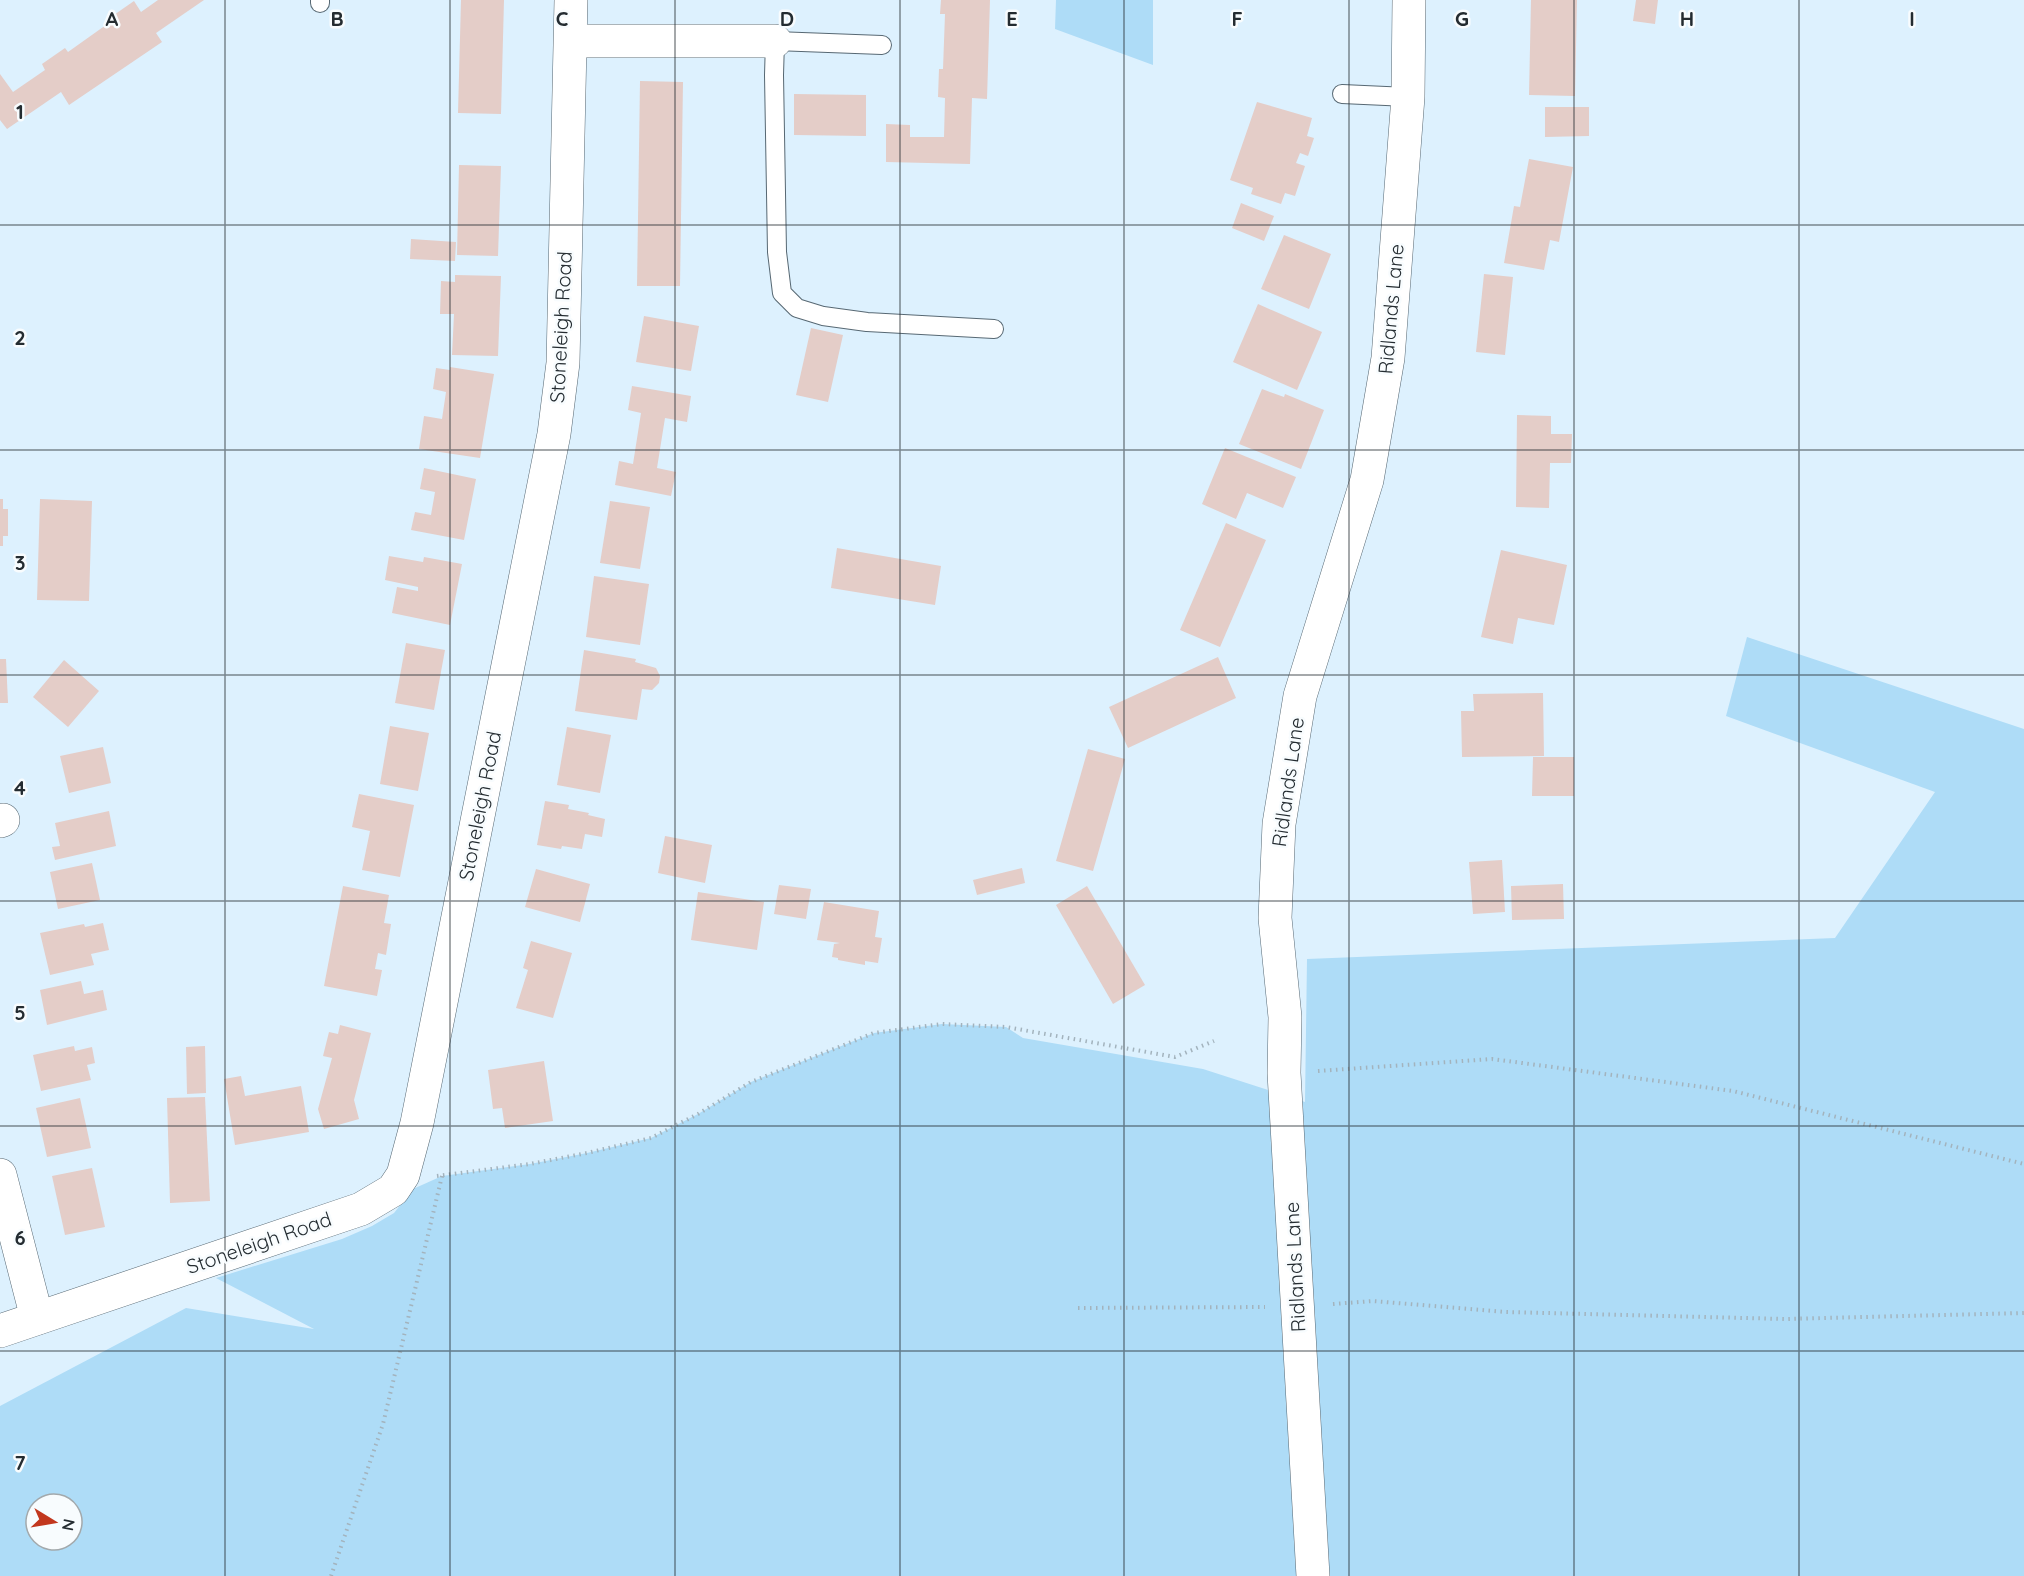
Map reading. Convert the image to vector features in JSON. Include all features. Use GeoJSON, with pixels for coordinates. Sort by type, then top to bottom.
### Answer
{"type":"FeatureCollection","features":[{"type":"Feature","properties":{"kind":"street","name":"Stoneleigh Road"},"geometry":{"type":"LineString","coordinates":[[0,1331],[361,1209],[393,1190],[403,1175],[417,1123],[554,434],[563,363],[571,0]]}},
{"type":"Feature","properties":{"kind":"street","name":"Ridlands Lane"},"geometry":{"type":"LineString","coordinates":[[1313,1576],[1284,1073],[1285,1017],[1275,918],[1279,824],[1300,696],[1367,480],[1388,358],[1408,98],[1409,0]]}},
{"type":"Feature","properties":{"kind":"street"},"geometry":{"type":"LineString","coordinates":[[571,41],[776,41]]}},
{"type":"Feature","properties":{"kind":"street"},"geometry":{"type":"LineString","coordinates":[[0,1175],[37,1318]]}},
{"type":"Feature","properties":{"kind":"lane"},"geometry":{"type":"LineString","coordinates":[[882,45],[776,41],[774,75],[777,252],[782,293],[797,308],[823,316],[867,322],[994,329]]}},
{"type":"Feature","properties":{"kind":"lane"},"geometry":{"type":"LineString","coordinates":[[1342,94],[1408,98]]}},
{"type":"Feature","properties":{"kind":"path"},"geometry":{"type":"LineString","coordinates":[[403,1175],[442,1176],[542,1162],[651,1138],[698,1114],[751,1082],[874,1033],[942,1024],[1006,1027],[1175,1057],[1214,1041]]}},
{"type":"Feature","properties":{"kind":"path"},"geometry":{"type":"LineString","coordinates":[[1284,1073],[1492,1059],[1733,1091],[2024,1164]]}},
{"type":"Feature","properties":{"kind":"path"},"geometry":{"type":"LineString","coordinates":[[331,1576],[383,1424],[442,1176]]}},
{"type":"Feature","properties":{"kind":"path"},"geometry":{"type":"LineString","coordinates":[[1078,1308],[1297,1307],[1373,1301],[1506,1312],[1785,1320],[2024,1313]]}},
{"type":"Feature","properties":{"kind":"shaded area"},"geometry":{"type":"Polygon","coordinates":[[[1056,0],[1153,0],[1153,65],[1055,29],[1056,0]]]}},
{"type":"Feature","properties":{"kind":"shaded area"},"geometry":{"type":"Polygon","coordinates":[[[1747,637],[2024,729],[2024,1576],[0,1576],[0,1406],[186,1308],[314,1329],[216,1278],[342,1239],[372,1226],[394,1213],[413,1189],[442,1176],[530,1164],[651,1138],[698,1114],[751,1082],[874,1033],[942,1024],[1006,1027],[1023,1038],[1203,1069],[1305,1102],[1307,959],[1835,938],[1935,792],[1726,716],[1747,637]]]}},
{"type":"Feature","properties":{"kind":"building"},"geometry":{"type":"Polygon","coordinates":[[[158,0],[204,0],[156,33],[162,42],[69,105],[61,92],[7,129],[0,120],[0,74],[13,92],[45,70],[42,64],[65,48],[68,52],[113,20],[111,17],[134,1],[141,12],[158,0]]]}},
{"type":"Feature","properties":{"kind":"building"},"geometry":{"type":"Polygon","coordinates":[[[461,0],[504,0],[501,114],[458,113],[461,0]]]}},
{"type":"Feature","properties":{"kind":"building"},"geometry":{"type":"Polygon","coordinates":[[[941,0],[990,0],[987,99],[972,98],[970,164],[886,162],[886,124],[910,125],[910,137],[944,137],[945,98],[938,97],[939,69],[943,69],[945,14],[940,14],[941,0]]]}},
{"type":"Feature","properties":{"kind":"building"},"geometry":{"type":"Polygon","coordinates":[[[1531,0],[1577,0],[1575,96],[1529,95],[1531,0]]]}},
{"type":"Feature","properties":{"kind":"building"},"geometry":{"type":"Polygon","coordinates":[[[1636,0],[1658,0],[1655,24],[1633,21],[1636,0]]]}},
{"type":"Feature","properties":{"kind":"building"},"geometry":{"type":"Polygon","coordinates":[[[640,81],[683,82],[680,286],[637,286],[640,81]]]}},
{"type":"Feature","properties":{"kind":"building"},"geometry":{"type":"Polygon","coordinates":[[[794,94],[866,95],[866,136],[794,135],[794,94]]]}},
{"type":"Feature","properties":{"kind":"building"},"geometry":{"type":"Polygon","coordinates":[[[1257,102],[1312,118],[1307,136],[1314,138],[1308,156],[1300,153],[1296,163],[1305,166],[1295,196],[1285,193],[1281,204],[1251,194],[1253,188],[1230,180],[1257,102]]]}},
{"type":"Feature","properties":{"kind":"building"},"geometry":{"type":"Polygon","coordinates":[[[1545,107],[1589,107],[1589,136],[1545,137],[1545,107]]]}},
{"type":"Feature","properties":{"kind":"building"},"geometry":{"type":"Polygon","coordinates":[[[1529,159],[1573,167],[1559,242],[1550,240],[1544,270],[1504,263],[1514,206],[1520,207],[1529,159]]]}},
{"type":"Feature","properties":{"kind":"building"},"geometry":{"type":"Polygon","coordinates":[[[459,165],[501,166],[498,256],[457,255],[459,165]]]}},
{"type":"Feature","properties":{"kind":"building"},"geometry":{"type":"Polygon","coordinates":[[[1241,203],[1274,216],[1264,241],[1232,228],[1241,203]]]}},
{"type":"Feature","properties":{"kind":"building"},"geometry":{"type":"Polygon","coordinates":[[[1284,235],[1331,254],[1309,309],[1261,289],[1284,235]]]}},
{"type":"Feature","properties":{"kind":"building"},"geometry":{"type":"Polygon","coordinates":[[[411,239],[456,242],[455,261],[410,259],[411,239]]]}},
{"type":"Feature","properties":{"kind":"building"},"geometry":{"type":"Polygon","coordinates":[[[1484,274],[1513,277],[1505,355],[1476,352],[1484,274]]]}},
{"type":"Feature","properties":{"kind":"building"},"geometry":{"type":"Polygon","coordinates":[[[455,275],[501,276],[498,356],[452,355],[454,314],[440,314],[441,281],[455,282],[455,275]]]}},
{"type":"Feature","properties":{"kind":"building"},"geometry":{"type":"Polygon","coordinates":[[[1258,304],[1322,332],[1297,390],[1233,362],[1258,304]]]}},
{"type":"Feature","properties":{"kind":"building"},"geometry":{"type":"Polygon","coordinates":[[[644,316],[699,326],[691,371],[636,362],[644,316]]]}},
{"type":"Feature","properties":{"kind":"building"},"geometry":{"type":"Polygon","coordinates":[[[811,328],[843,335],[828,402],[796,395],[811,328]]]}},
{"type":"Feature","properties":{"kind":"building"},"geometry":{"type":"Polygon","coordinates":[[[450,367],[494,374],[480,458],[419,449],[424,416],[442,419],[446,392],[433,389],[436,368],[450,370],[450,367]]]}},
{"type":"Feature","properties":{"kind":"building"},"geometry":{"type":"Polygon","coordinates":[[[632,386],[691,396],[687,422],[665,418],[657,468],[676,472],[671,496],[615,485],[619,461],[633,464],[641,413],[628,410],[632,386]]]}},
{"type":"Feature","properties":{"kind":"building"},"geometry":{"type":"Polygon","coordinates":[[[1262,389],[1284,397],[1285,394],[1324,410],[1301,469],[1239,444],[1262,389]]]}},
{"type":"Feature","properties":{"kind":"building"},"geometry":{"type":"Polygon","coordinates":[[[1517,415],[1551,416],[1551,434],[1572,434],[1571,463],[1550,463],[1549,508],[1516,507],[1517,415]]]}},
{"type":"Feature","properties":{"kind":"building"},"geometry":{"type":"Polygon","coordinates":[[[1225,448],[1296,477],[1283,508],[1247,493],[1236,519],[1202,504],[1225,448]]]}},
{"type":"Feature","properties":{"kind":"building"},"geometry":{"type":"Polygon","coordinates":[[[424,468],[476,479],[464,540],[411,530],[415,512],[431,515],[435,492],[420,489],[424,468]]]}},
{"type":"Feature","properties":{"kind":"building"},"geometry":{"type":"Polygon","coordinates":[[[0,499],[3,499],[3,509],[8,509],[8,536],[3,536],[3,546],[0,546],[0,499]]]}},
{"type":"Feature","properties":{"kind":"building"},"geometry":{"type":"Polygon","coordinates":[[[40,499],[92,501],[89,601],[37,600],[40,499]]]}},
{"type":"Feature","properties":{"kind":"building"},"geometry":{"type":"Polygon","coordinates":[[[610,501],[650,507],[640,569],[600,563],[610,501]]]}},
{"type":"Feature","properties":{"kind":"building"},"geometry":{"type":"Polygon","coordinates":[[[1226,523],[1266,540],[1220,647],[1180,630],[1226,523]]]}},
{"type":"Feature","properties":{"kind":"building"},"geometry":{"type":"Polygon","coordinates":[[[837,548],[941,566],[935,605],[831,588],[837,548]]]}},
{"type":"Feature","properties":{"kind":"building"},"geometry":{"type":"Polygon","coordinates":[[[1501,550],[1567,565],[1554,625],[1518,618],[1513,644],[1481,637],[1501,550]]]}},
{"type":"Feature","properties":{"kind":"building"},"geometry":{"type":"Polygon","coordinates":[[[389,556],[423,562],[424,557],[462,564],[450,625],[392,613],[397,587],[418,591],[418,587],[385,580],[389,556]]]}},
{"type":"Feature","properties":{"kind":"building"},"geometry":{"type":"Polygon","coordinates":[[[594,576],[649,584],[640,645],[586,637],[594,576]]]}},
{"type":"Feature","properties":{"kind":"building"},"geometry":{"type":"Polygon","coordinates":[[[406,643],[445,650],[434,710],[395,703],[406,643]]]}},
{"type":"Feature","properties":{"kind":"building"},"geometry":{"type":"Polygon","coordinates":[[[584,650],[636,659],[635,662],[656,668],[660,676],[659,683],[652,690],[642,689],[637,720],[575,711],[584,650]]]}},
{"type":"Feature","properties":{"kind":"building"},"geometry":{"type":"Polygon","coordinates":[[[1218,657],[1236,698],[1128,748],[1109,707],[1218,657]]]}},
{"type":"Feature","properties":{"kind":"building"},"geometry":{"type":"Polygon","coordinates":[[[0,659],[6,659],[8,703],[0,703],[0,659]]]}},
{"type":"Feature","properties":{"kind":"building"},"geometry":{"type":"Polygon","coordinates":[[[64,660],[99,691],[68,727],[33,697],[64,660]]]}},
{"type":"Feature","properties":{"kind":"building"},"geometry":{"type":"Polygon","coordinates":[[[1543,693],[1544,756],[1462,757],[1461,711],[1474,711],[1473,694],[1543,693]]]}},
{"type":"Feature","properties":{"kind":"building"},"geometry":{"type":"Polygon","coordinates":[[[390,726],[429,733],[418,791],[380,784],[390,726]]]}},
{"type":"Feature","properties":{"kind":"building"},"geometry":{"type":"Polygon","coordinates":[[[567,727],[611,735],[600,793],[557,785],[567,727]]]}},
{"type":"Feature","properties":{"kind":"building"},"geometry":{"type":"Polygon","coordinates":[[[103,747],[111,783],[69,793],[60,756],[103,747]]]}},
{"type":"Feature","properties":{"kind":"building"},"geometry":{"type":"Polygon","coordinates":[[[1088,749],[1125,759],[1093,871],[1056,861],[1088,749]]]}},
{"type":"Feature","properties":{"kind":"building"},"geometry":{"type":"Polygon","coordinates":[[[1533,757],[1574,757],[1574,796],[1532,796],[1533,757]]]}},
{"type":"Feature","properties":{"kind":"building"},"geometry":{"type":"Polygon","coordinates":[[[359,794],[414,805],[400,877],[362,870],[370,831],[352,827],[359,794]]]}},
{"type":"Feature","properties":{"kind":"building"},"geometry":{"type":"Polygon","coordinates":[[[545,801],[569,805],[568,809],[605,819],[602,837],[585,834],[582,849],[562,846],[561,849],[537,845],[545,801]]]}},
{"type":"Feature","properties":{"kind":"building"},"geometry":{"type":"Polygon","coordinates":[[[109,811],[116,846],[55,860],[52,847],[60,846],[55,823],[109,811]]]}},
{"type":"Feature","properties":{"kind":"building"},"geometry":{"type":"Polygon","coordinates":[[[665,836],[712,845],[705,883],[658,873],[665,836]]]}},
{"type":"Feature","properties":{"kind":"building"},"geometry":{"type":"Polygon","coordinates":[[[1502,860],[1505,912],[1473,914],[1469,862],[1502,860]]]}},
{"type":"Feature","properties":{"kind":"building"},"geometry":{"type":"Polygon","coordinates":[[[92,863],[100,900],[58,909],[50,872],[92,863]]]}},
{"type":"Feature","properties":{"kind":"building"},"geometry":{"type":"Polygon","coordinates":[[[1022,868],[1025,883],[977,895],[973,880],[1022,868]]]}},
{"type":"Feature","properties":{"kind":"building"},"geometry":{"type":"Polygon","coordinates":[[[536,869],[590,884],[580,922],[525,907],[536,869]]]}},
{"type":"Feature","properties":{"kind":"building"},"geometry":{"type":"Polygon","coordinates":[[[1563,884],[1564,919],[1512,920],[1511,886],[1563,884]]]}},
{"type":"Feature","properties":{"kind":"building"},"geometry":{"type":"Polygon","coordinates":[[[779,885],[811,889],[806,919],[774,914],[779,885]]]}},
{"type":"Feature","properties":{"kind":"building"},"geometry":{"type":"Polygon","coordinates":[[[343,886],[389,895],[384,923],[391,924],[386,955],[378,953],[375,969],[382,970],[377,996],[324,986],[343,886]]]}},
{"type":"Feature","properties":{"kind":"building"},"geometry":{"type":"Polygon","coordinates":[[[1087,886],[1145,985],[1113,1004],[1056,905],[1087,886]]]}},
{"type":"Feature","properties":{"kind":"building"},"geometry":{"type":"Polygon","coordinates":[[[698,892],[764,902],[757,950],[691,940],[698,892]]]}},
{"type":"Feature","properties":{"kind":"building"},"geometry":{"type":"Polygon","coordinates":[[[824,902],[879,911],[875,937],[882,938],[878,963],[865,961],[865,965],[832,957],[834,944],[840,943],[817,940],[824,902]]]}},
{"type":"Feature","properties":{"kind":"building"},"geometry":{"type":"Polygon","coordinates":[[[103,923],[109,950],[91,954],[94,965],[50,975],[40,933],[84,924],[85,927],[103,923]]]}},
{"type":"Feature","properties":{"kind":"building"},"geometry":{"type":"Polygon","coordinates":[[[531,941],[572,953],[553,1018],[516,1008],[528,970],[523,968],[531,941]]]}},
{"type":"Feature","properties":{"kind":"building"},"geometry":{"type":"Polygon","coordinates":[[[81,981],[84,994],[103,990],[107,1010],[47,1025],[40,990],[81,981]]]}},
{"type":"Feature","properties":{"kind":"building"},"geometry":{"type":"Polygon","coordinates":[[[340,1025],[371,1033],[354,1100],[359,1119],[324,1129],[318,1109],[332,1058],[323,1056],[329,1032],[338,1034],[340,1025]]]}},
{"type":"Feature","properties":{"kind":"building"},"geometry":{"type":"Polygon","coordinates":[[[74,1046],[75,1051],[92,1047],[95,1063],[87,1065],[91,1080],[41,1091],[33,1055],[74,1046]]]}},
{"type":"Feature","properties":{"kind":"building"},"geometry":{"type":"Polygon","coordinates":[[[205,1046],[206,1093],[187,1094],[186,1047],[205,1046]]]}},
{"type":"Feature","properties":{"kind":"building"},"geometry":{"type":"Polygon","coordinates":[[[544,1061],[553,1121],[505,1128],[502,1108],[493,1109],[488,1070],[544,1061]]]}},
{"type":"Feature","properties":{"kind":"building"},"geometry":{"type":"Polygon","coordinates":[[[241,1076],[245,1096],[301,1086],[309,1132],[235,1145],[224,1079],[241,1076]]]}},
{"type":"Feature","properties":{"kind":"building"},"geometry":{"type":"Polygon","coordinates":[[[205,1097],[210,1201],[170,1203],[167,1098],[205,1097]]]}},
{"type":"Feature","properties":{"kind":"building"},"geometry":{"type":"Polygon","coordinates":[[[80,1098],[91,1148],[47,1157],[36,1108],[80,1098]]]}},
{"type":"Feature","properties":{"kind":"building"},"geometry":{"type":"Polygon","coordinates":[[[92,1168],[105,1227],[65,1235],[52,1176],[92,1168]]]}}]}
